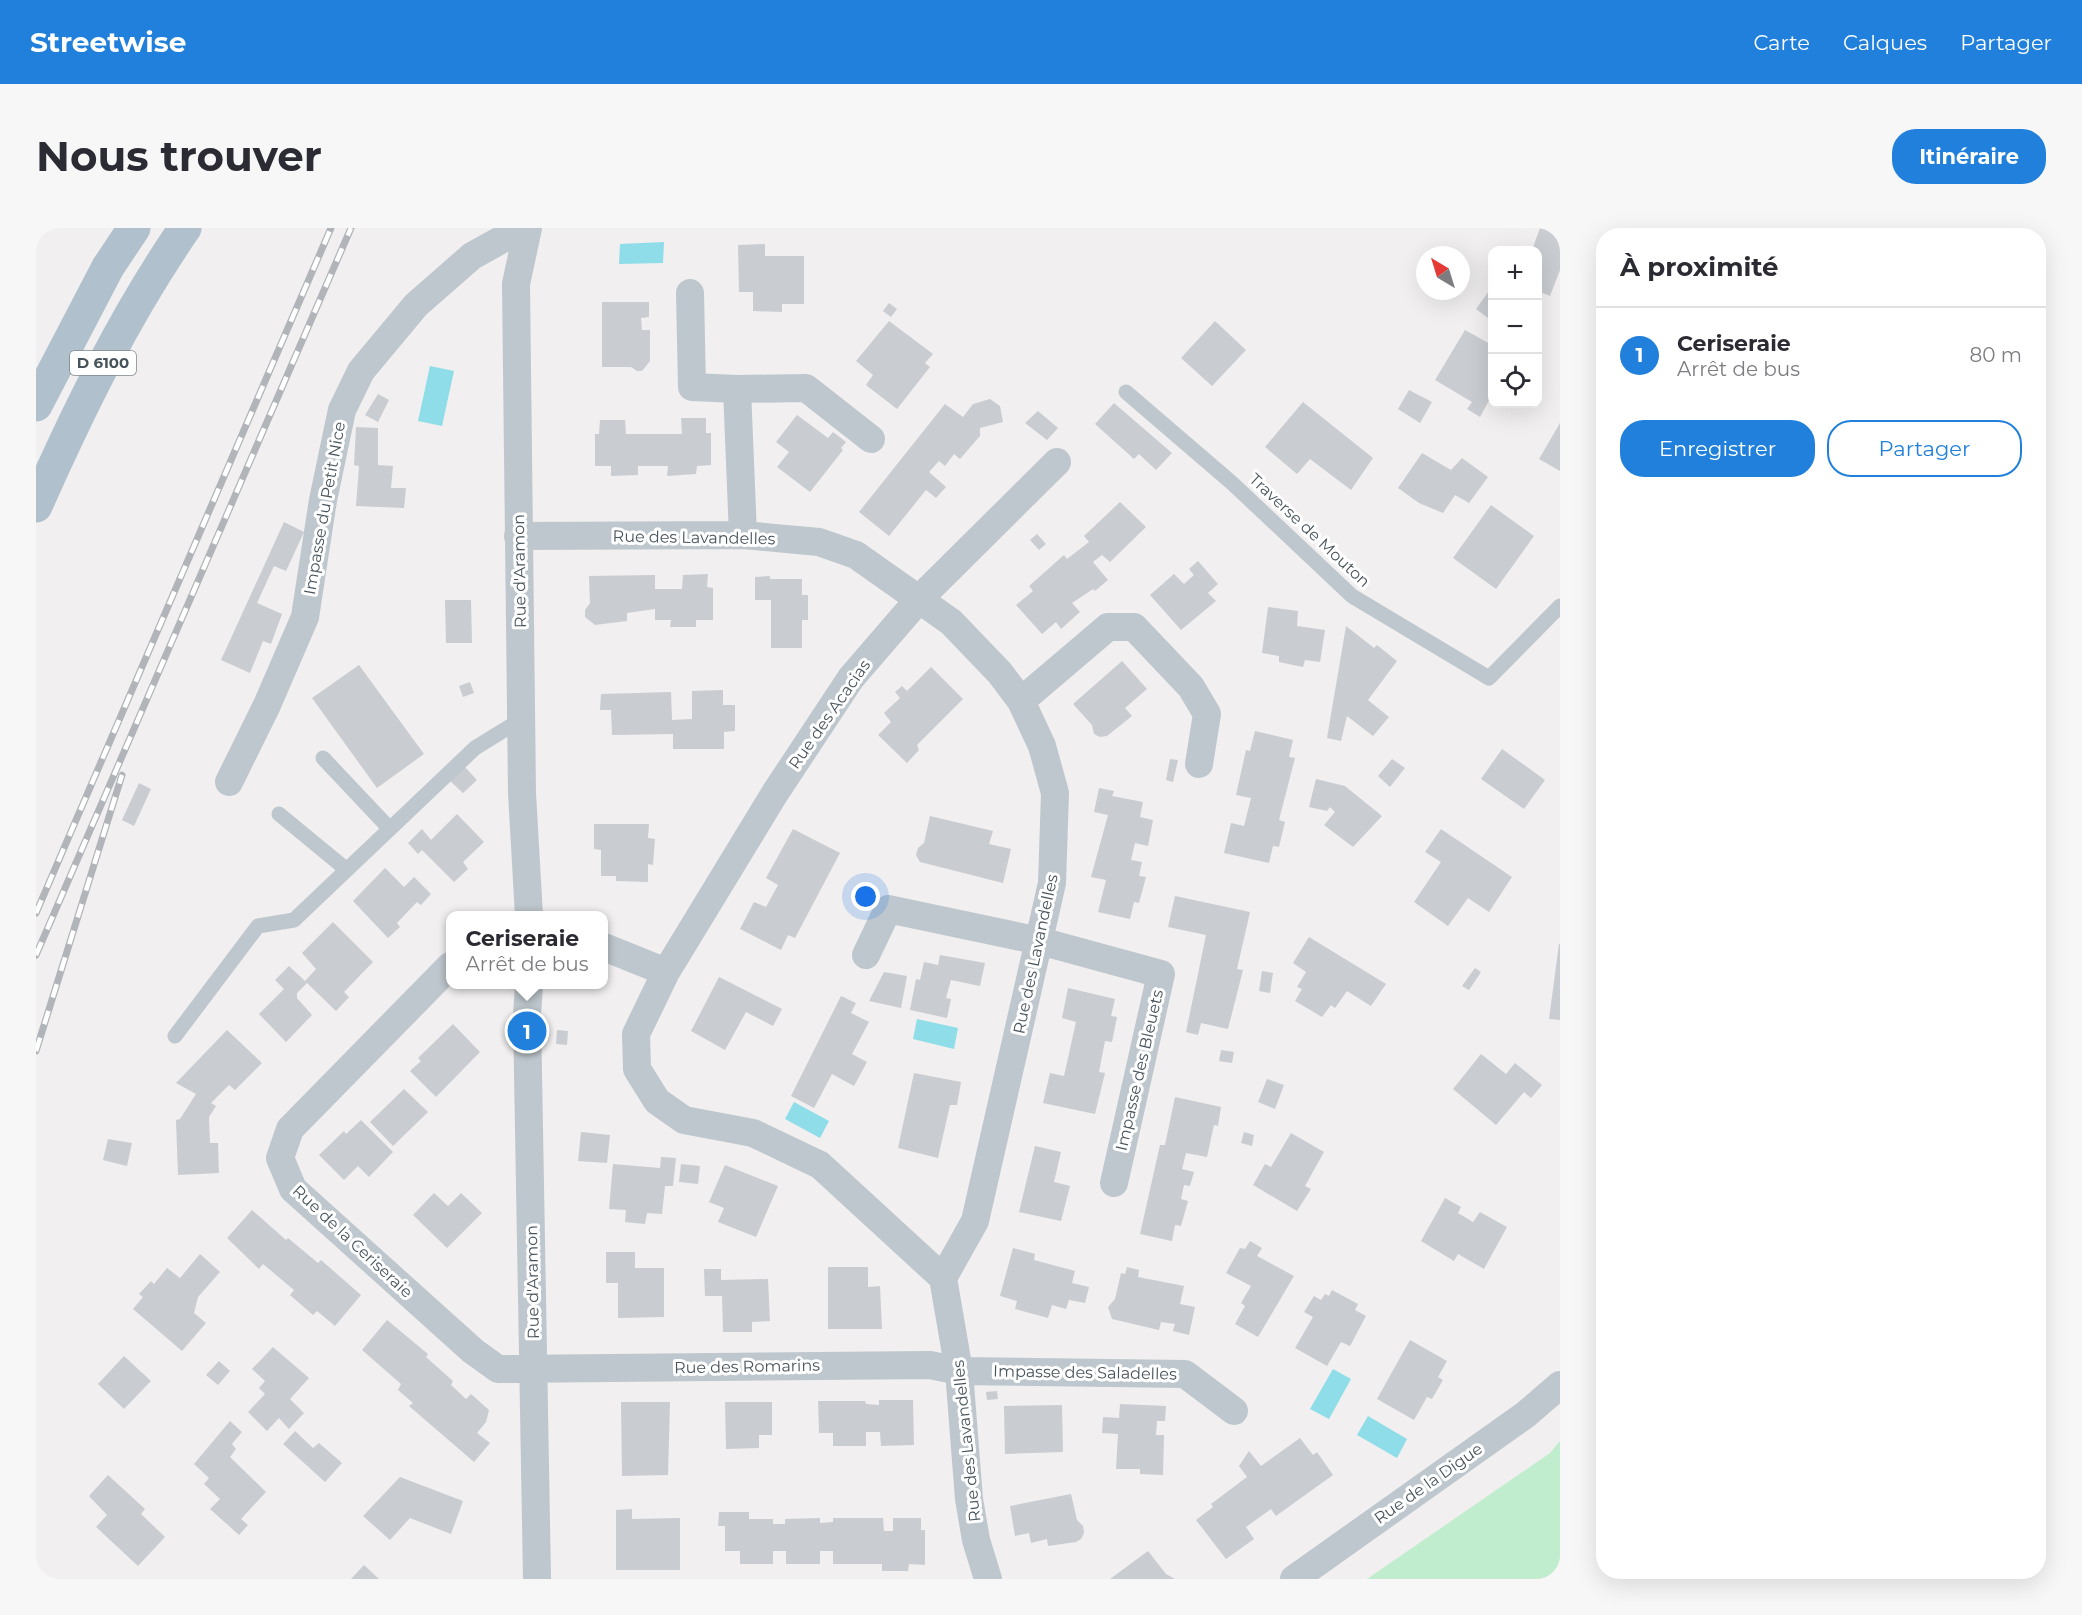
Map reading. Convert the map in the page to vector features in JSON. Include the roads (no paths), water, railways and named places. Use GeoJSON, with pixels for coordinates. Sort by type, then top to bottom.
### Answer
{"type":"FeatureCollection","features":[{"type":"Feature","properties":{"kind":"main road","name":"D 6100"},"geometry":{"type":"LineString","coordinates":[[36,405],[108,267],[134,228]]}},
{"type":"Feature","properties":{"kind":"main road","name":"D 6100"},"geometry":{"type":"LineString","coordinates":[[36,506],[111,348],[152,275],[185,228]]}},
{"type":"Feature","properties":{"kind":"street","name":"Rue d'Aramon"},"geometry":{"type":"LineString","coordinates":[[527,230],[516,284],[522,793],[529,911]]}},
{"type":"Feature","properties":{"kind":"street","name":"Impasse du Petit Nice"},"geometry":{"type":"LineString","coordinates":[[229,782],[267,705],[305,617],[323,500],[342,410],[361,371],[416,305],[472,256],[508,236],[527,230]]}},
{"type":"Feature","properties":{"kind":"street"},"geometry":{"type":"LineString","coordinates":[[690,293],[692,387],[806,388],[871,439]]}},
{"type":"Feature","properties":{"kind":"street"},"geometry":{"type":"LineString","coordinates":[[737,389],[743,535]]}},
{"type":"Feature","properties":{"kind":"street","name":"Rue des Acacias"},"geometry":{"type":"LineString","coordinates":[[943,1278],[820,1165],[753,1133],[684,1120],[657,1101],[637,1069],[636,1034],[666,972],[775,793],[851,678],[920,598],[1057,462]]}},
{"type":"Feature","properties":{"kind":"street","name":"Rue des Lavandelles"},"geometry":{"type":"LineString","coordinates":[[518,536],[537,534],[743,535],[819,542],[856,555],[951,622],[1000,673],[1022,701],[1042,746],[1055,793],[1052,883],[975,1221],[943,1278],[959,1371],[969,1499],[976,1540],[988,1579]]}},
{"type":"Feature","properties":{"kind":"street"},"geometry":{"type":"LineString","coordinates":[[1022,701],[1108,627],[1134,627],[1191,687],[1207,714],[1199,764]]}},
{"type":"Feature","properties":{"kind":"street"},"geometry":{"type":"LineString","coordinates":[[866,955],[888,909],[1040,940]]}},
{"type":"Feature","properties":{"kind":"street","name":"Impasse des Bleuets"},"geometry":{"type":"LineString","coordinates":[[1040,940],[1161,974],[1114,1183]]}},
{"type":"Feature","properties":{"kind":"street"},"geometry":{"type":"LineString","coordinates":[[608,949],[666,972]]}},
{"type":"Feature","properties":{"kind":"street","name":"Rue de la Ceriseraie"},"geometry":{"type":"LineString","coordinates":[[446,970],[290,1129],[280,1158],[293,1189],[473,1351],[498,1369],[534,1369]]}},
{"type":"Feature","properties":{"kind":"street","name":"Rue d'Aramon"},"geometry":{"type":"LineString","coordinates":[[529,989],[527,1016],[537,1579]]}},
{"type":"Feature","properties":{"kind":"street","name":"Rue des Romarins"},"geometry":{"type":"LineString","coordinates":[[534,1369],[930,1365],[959,1371]]}},
{"type":"Feature","properties":{"kind":"street","name":"Impasse des Saladelles"},"geometry":{"type":"LineString","coordinates":[[959,1371],[1185,1374],[1234,1411]]}},
{"type":"Feature","properties":{"kind":"street","name":"Rue de la Digue"},"geometry":{"type":"LineString","coordinates":[[1294,1579],[1525,1415],[1560,1385]]}},
{"type":"Feature","properties":{"kind":"lane","name":"Traverse de Mouton"},"geometry":{"type":"LineString","coordinates":[[1126,392],[1232,483],[1352,596],[1489,678],[1560,606]]}},
{"type":"Feature","properties":{"kind":"lane"},"geometry":{"type":"LineString","coordinates":[[175,1036],[258,926],[294,920],[475,748],[522,719]]}},
{"type":"Feature","properties":{"kind":"lane"},"geometry":{"type":"LineString","coordinates":[[323,758],[390,829]]}},
{"type":"Feature","properties":{"kind":"lane"},"geometry":{"type":"LineString","coordinates":[[279,814],[347,870]]}},
{"type":"Feature","properties":{"kind":"water"},"geometry":{"type":"Polygon","coordinates":[[[664,242],[663,263],[619,264],[620,244],[664,242]]]}},
{"type":"Feature","properties":{"kind":"water"},"geometry":{"type":"Polygon","coordinates":[[[430,366],[454,371],[442,426],[418,421],[430,366]]]}},
{"type":"Feature","properties":{"kind":"water"},"geometry":{"type":"Polygon","coordinates":[[[917,1019],[958,1028],[954,1049],[913,1039],[917,1019]]]}},
{"type":"Feature","properties":{"kind":"water"},"geometry":{"type":"Polygon","coordinates":[[[794,1102],[829,1121],[820,1138],[785,1119],[794,1102]]]}},
{"type":"Feature","properties":{"kind":"water"},"geometry":{"type":"Polygon","coordinates":[[[1333,1369],[1351,1379],[1329,1419],[1310,1409],[1333,1369]]]}},
{"type":"Feature","properties":{"kind":"water"},"geometry":{"type":"Polygon","coordinates":[[[1368,1416],[1407,1439],[1397,1458],[1357,1435],[1368,1416]]]}},
{"type":"Feature","properties":{"kind":"railway"},"geometry":{"type":"LineString","coordinates":[[36,913],[331,228]]}},
{"type":"Feature","properties":{"kind":"railway"},"geometry":{"type":"LineString","coordinates":[[36,955],[351,228]]}},
{"type":"Feature","properties":{"kind":"railway"},"geometry":{"type":"LineString","coordinates":[[36,1051],[122,775]]}},
{"type":"Feature","properties":{"kind":"place","name":"Ceriseraie"},"geometry":{"type":"Point","coordinates":[527,1031]}}]}
